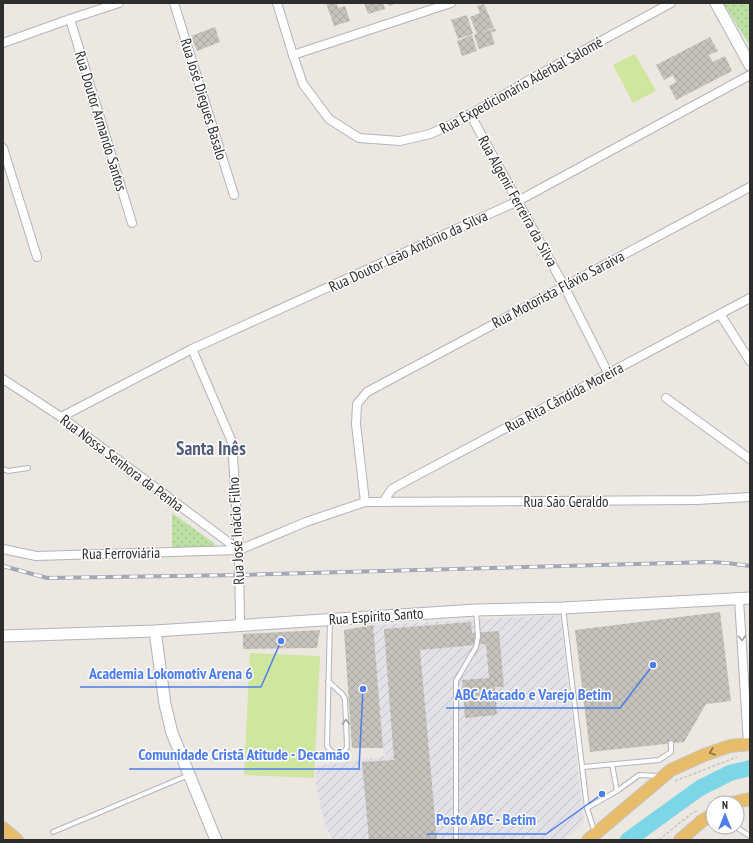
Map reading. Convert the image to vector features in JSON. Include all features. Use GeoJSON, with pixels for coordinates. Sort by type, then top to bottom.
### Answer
{"type":"FeatureCollection","features":[{"type":"Feature","properties":{"kind":"main road"},"geometry":{"type":"LineString","coordinates":[[591,837],[667,780],[671,770],[704,755],[730,746],[749,744]]}},
{"type":"Feature","properties":{"kind":"main road"},"geometry":{"type":"LineString","coordinates":[[680,840],[705,818]]}},
{"type":"Feature","properties":{"kind":"main road"},"geometry":{"type":"LineString","coordinates":[[3,828],[17,840]]}},
{"type":"Feature","properties":{"kind":"street"},"geometry":{"type":"LineString","coordinates":[[3,43],[119,3]]}},
{"type":"Feature","properties":{"kind":"street","name":"Rua José Diegues Basalo"},"geometry":{"type":"LineString","coordinates":[[174,3],[234,195]]}},
{"type":"Feature","properties":{"kind":"street","name":"Rua Expedicionário Aderbal Salomé"},"geometry":{"type":"LineString","coordinates":[[277,3],[293,55],[304,84],[329,119],[358,138],[400,141],[430,134],[470,114],[531,79],[672,3]]}},
{"type":"Feature","properties":{"kind":"street"},"geometry":{"type":"LineString","coordinates":[[293,55],[451,3]]}},
{"type":"Feature","properties":{"kind":"street"},"geometry":{"type":"LineString","coordinates":[[716,3],[750,65]]}},
{"type":"Feature","properties":{"kind":"street","name":"Rua Doutor Armando Santos"},"geometry":{"type":"LineString","coordinates":[[70,19],[132,223]]}},
{"type":"Feature","properties":{"kind":"street","name":"Rua Doutor Leão Antônio da Silva"},"geometry":{"type":"LineString","coordinates":[[62,418],[192,349],[518,201],[750,75]]}},
{"type":"Feature","properties":{"kind":"street","name":"Rua Algenir Ferreira da Silva"},"geometry":{"type":"LineString","coordinates":[[470,114],[564,286],[608,373]]}},
{"type":"Feature","properties":{"kind":"street"},"geometry":{"type":"LineString","coordinates":[[3,148],[37,257]]}},
{"type":"Feature","properties":{"kind":"street","name":"Rua Motorista Flávio Saraiva"},"geometry":{"type":"LineString","coordinates":[[365,502],[356,424],[357,404],[367,392],[750,187]]}},
{"type":"Feature","properties":{"kind":"street","name":"Rua Rita Cândida Moreira"},"geometry":{"type":"LineString","coordinates":[[383,502],[392,489],[750,298]]}},
{"type":"Feature","properties":{"kind":"street"},"geometry":{"type":"LineString","coordinates":[[720,314],[750,361]]}},
{"type":"Feature","properties":{"kind":"street","name":"Rua José Inácio Filho"},"geometry":{"type":"LineString","coordinates":[[192,349],[232,442],[239,550],[240,625]]}},
{"type":"Feature","properties":{"kind":"street","name":"Rua Nossa Senhora da Penha"},"geometry":{"type":"LineString","coordinates":[[3,379],[62,418],[239,550]]}},
{"type":"Feature","properties":{"kind":"street"},"geometry":{"type":"LineString","coordinates":[[666,398],[750,459]]}},
{"type":"Feature","properties":{"kind":"street","name":"Rua São Geraldo"},"geometry":{"type":"LineString","coordinates":[[239,550],[306,522],[365,502],[697,500],[750,497]]}},
{"type":"Feature","properties":{"kind":"street","name":"Rua Ferroviária"},"geometry":{"type":"LineString","coordinates":[[3,549],[36,556],[239,550]]}},
{"type":"Feature","properties":{"kind":"street"},"geometry":{"type":"LineString","coordinates":[[744,598],[749,744]]}},
{"type":"Feature","properties":{"kind":"street","name":"Rua Espírito Santo"},"geometry":{"type":"LineString","coordinates":[[3,636],[155,632],[476,610],[563,608],[744,598]]}},
{"type":"Feature","properties":{"kind":"street"},"geometry":{"type":"LineString","coordinates":[[155,632],[165,704],[172,732],[216,840]]}},
{"type":"Feature","properties":{"kind":"lane"},"geometry":{"type":"LineString","coordinates":[[3,469],[8,471],[28,468]]}},
{"type":"Feature","properties":{"kind":"lane"},"geometry":{"type":"LineString","coordinates":[[563,608],[591,837]]}},
{"type":"Feature","properties":{"kind":"lane"},"geometry":{"type":"LineString","coordinates":[[456,837],[456,681],[476,647],[478,636],[476,610]]}},
{"type":"Feature","properties":{"kind":"lane"},"geometry":{"type":"LineString","coordinates":[[328,682],[342,694],[345,699],[346,747],[344,752],[336,754],[330,752],[327,746],[328,682],[330,619]]}},
{"type":"Feature","properties":{"kind":"lane"},"geometry":{"type":"LineString","coordinates":[[583,767],[659,760],[671,752],[671,743]]}},
{"type":"Feature","properties":{"kind":"lane"},"geometry":{"type":"LineString","coordinates":[[612,764],[616,791]]}},
{"type":"Feature","properties":{"kind":"lane"},"geometry":{"type":"LineString","coordinates":[[53,832],[190,774]]}},
{"type":"Feature","properties":{"kind":"lane"},"geometry":{"type":"LineString","coordinates":[[587,808],[639,775],[667,780]]}},
{"type":"Feature","properties":{"kind":"path"},"geometry":{"type":"LineString","coordinates":[[667,780],[737,756]]}},
{"type":"Feature","properties":{"kind":"path"},"geometry":{"type":"LineString","coordinates":[[659,840],[692,813],[705,816]]}},
{"type":"Feature","properties":{"kind":"shaded area"},"geometry":{"type":"Polygon","coordinates":[[[560,615],[584,823],[563,840],[333,840],[325,825],[316,785],[317,766],[386,756],[383,748],[373,625],[560,615]]]}},
{"type":"Feature","properties":{"kind":"green space"},"geometry":{"type":"Polygon","coordinates":[[[723,3],[750,3],[750,46],[723,3]]]}},
{"type":"Feature","properties":{"kind":"green space"},"geometry":{"type":"Polygon","coordinates":[[[635,54],[656,91],[633,103],[613,65],[635,54]]]}},
{"type":"Feature","properties":{"kind":"green space"},"geometry":{"type":"Polygon","coordinates":[[[172,513],[214,543],[215,546],[172,548],[172,513]]]}},
{"type":"Feature","properties":{"kind":"green space"},"geometry":{"type":"Polygon","coordinates":[[[250,653],[320,656],[314,778],[244,775],[250,653]]]}},
{"type":"Feature","properties":{"kind":"building"},"geometry":{"type":"Polygon","coordinates":[[[326,3],[337,3],[338,8],[345,6],[350,21],[334,26],[326,3]]]}},
{"type":"Feature","properties":{"kind":"building"},"geometry":{"type":"Polygon","coordinates":[[[364,3],[383,3],[385,9],[368,14],[364,3]]]}},
{"type":"Feature","properties":{"kind":"building"},"geometry":{"type":"Polygon","coordinates":[[[388,3],[398,3],[389,6],[388,3]]]}},
{"type":"Feature","properties":{"kind":"building"},"geometry":{"type":"Polygon","coordinates":[[[484,4],[494,27],[482,33],[495,28],[496,31],[491,33],[495,44],[479,49],[474,35],[477,34],[470,17],[480,13],[477,6],[484,4]]]}},
{"type":"Feature","properties":{"kind":"building"},"geometry":{"type":"Polygon","coordinates":[[[467,15],[473,34],[458,39],[451,20],[467,15]]]}},
{"type":"Feature","properties":{"kind":"building"},"geometry":{"type":"Polygon","coordinates":[[[215,27],[220,42],[197,51],[191,36],[215,27]]]}},
{"type":"Feature","properties":{"kind":"building"},"geometry":{"type":"Polygon","coordinates":[[[472,35],[477,51],[462,56],[457,41],[472,35]]]}},
{"type":"Feature","properties":{"kind":"building"},"geometry":{"type":"Polygon","coordinates":[[[710,37],[718,51],[709,55],[713,62],[725,56],[732,71],[676,100],[669,86],[676,82],[673,75],[664,80],[656,65],[710,37]]]}},
{"type":"Feature","properties":{"kind":"building"},"geometry":{"type":"Polygon","coordinates":[[[720,612],[731,701],[706,704],[684,742],[590,752],[575,630],[720,612]]]}},
{"type":"Feature","properties":{"kind":"building"},"geometry":{"type":"Polygon","coordinates":[[[471,622],[472,633],[499,631],[504,687],[495,687],[497,715],[465,718],[462,680],[489,678],[486,644],[420,650],[437,840],[369,840],[362,762],[394,760],[384,629],[471,622]]]}},
{"type":"Feature","properties":{"kind":"building"},"geometry":{"type":"Polygon","coordinates":[[[373,625],[383,748],[352,748],[344,630],[373,625]]]}},
{"type":"Feature","properties":{"kind":"building"},"geometry":{"type":"Polygon","coordinates":[[[320,630],[317,648],[243,649],[243,634],[320,630]]]}},
{"type":"Feature","properties":{"kind":"waterway"},"geometry":{"type":"LineString","coordinates":[[628,840],[700,788],[730,773],[750,768]]}},
{"type":"Feature","properties":{"kind":"railway"},"geometry":{"type":"LineString","coordinates":[[3,566],[47,578],[239,575],[710,562],[750,566]]}},
{"type":"Feature","properties":{"kind":"place","name":"Academia Lokomotiv Arena 6"},"geometry":{"type":"Point","coordinates":[281,641]}},
{"type":"Feature","properties":{"kind":"place","name":"ABC Atacado e Varejo Betim"},"geometry":{"type":"Point","coordinates":[653,665]}},
{"type":"Feature","properties":{"kind":"place","name":"Comunidade Cristã Atitude - Decamão"},"geometry":{"type":"Point","coordinates":[363,689]}},
{"type":"Feature","properties":{"kind":"place","name":"Posto ABC - Betim"},"geometry":{"type":"Point","coordinates":[602,794]}},
{"type":"Feature","properties":{"kind":"district","name":"Santa Inês"},"geometry":{"type":"Point","coordinates":[211,448]}}]}
